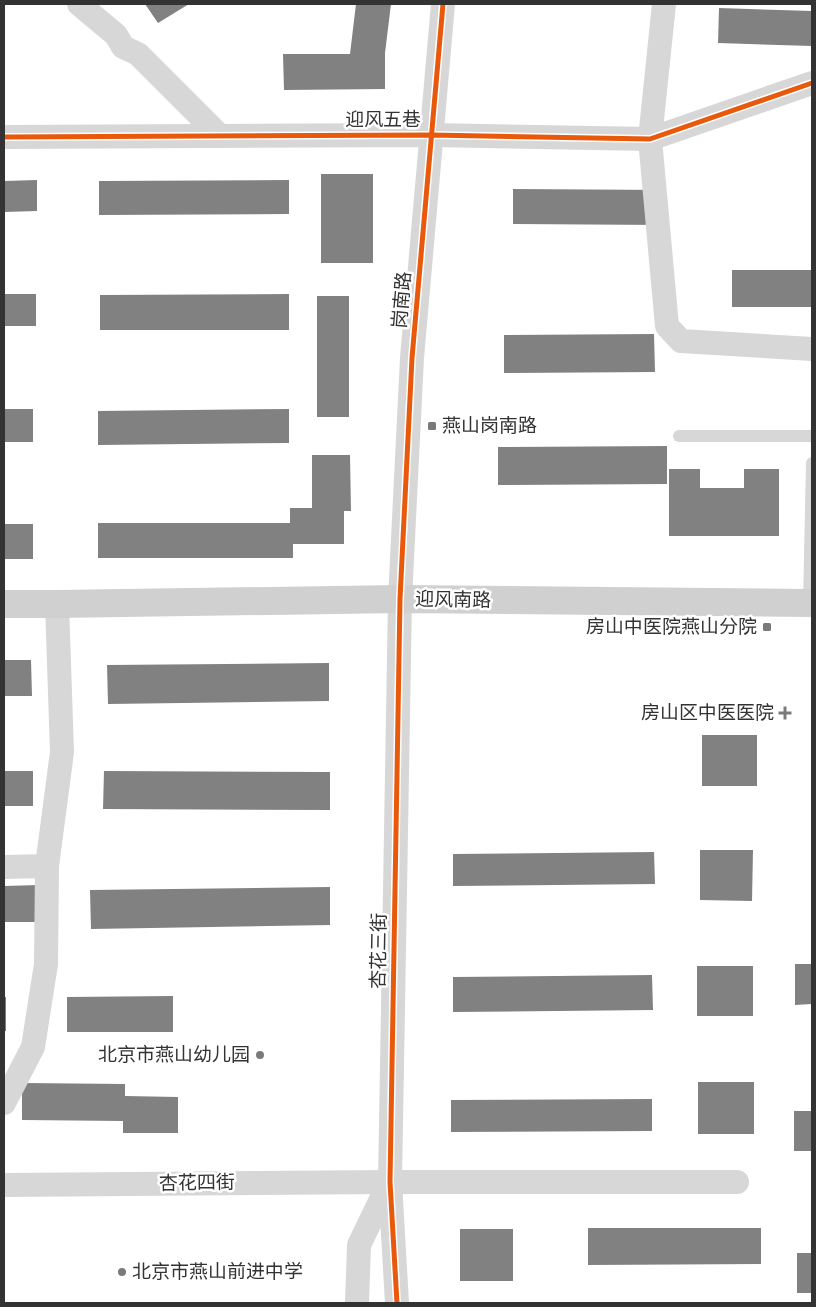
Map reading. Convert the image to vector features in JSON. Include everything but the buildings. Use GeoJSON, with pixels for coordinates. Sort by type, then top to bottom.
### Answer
{"type":"FeatureCollection","features":[{"type":"Feature","properties":{"kind":"street"},"geometry":{"type":"LineString","coordinates":[[79,4],[116,35],[123,47],[138,54],[220,136]]}},
{"type":"Feature","properties":{"kind":"street","name":"岗南路"},"geometry":{"type":"LineString","coordinates":[[400,599],[412,358],[442,4]]}},
{"type":"Feature","properties":{"kind":"street"},"geometry":{"type":"LineString","coordinates":[[664,4],[650,139],[667,326],[681,341],[812,349]]}},
{"type":"Feature","properties":{"kind":"street","name":"迎风五巷"},"geometry":{"type":"LineString","coordinates":[[4,137],[431,135],[650,139],[812,83]]}},
{"type":"Feature","properties":{"kind":"street","name":"迎风南路"},"geometry":{"type":"LineString","coordinates":[[4,604],[400,599],[811,603]]}},
{"type":"Feature","properties":{"kind":"street","name":"杏花三街"},"geometry":{"type":"LineString","coordinates":[[397,1303],[390,1182],[400,599]]}},
{"type":"Feature","properties":{"kind":"street"},"geometry":{"type":"LineString","coordinates":[[4,1104],[33,1048],[46,964],[48,866],[62,752],[58,604]]}},
{"type":"Feature","properties":{"kind":"street"},"geometry":{"type":"LineString","coordinates":[[4,867],[48,866]]}},
{"type":"Feature","properties":{"kind":"street","name":"杏花三街"},"geometry":{"type":"LineString","coordinates":[[357,1303],[359,1245],[390,1182]]}},
{"type":"Feature","properties":{"kind":"street","name":"杏花四街"},"geometry":{"type":"LineString","coordinates":[[4,1185],[737,1182]]}},
{"type":"Feature","properties":{"kind":"lane"},"geometry":{"type":"LineString","coordinates":[[679,436],[812,436]]}},
{"type":"Feature","properties":{"kind":"lane"},"geometry":{"type":"LineString","coordinates":[[811,603],[812,463]]}},
{"type":"Feature","properties":{"kind":"cycle path"},"geometry":{"type":"LineString","coordinates":[[397,1303],[390,1182],[400,599],[412,358],[443,4]]}},
{"type":"Feature","properties":{"kind":"cycle path"},"geometry":{"type":"LineString","coordinates":[[4,137],[431,135],[650,139],[812,83]]}},
{"type":"Feature","properties":{"kind":"place","name":"燕山岗南路"},"geometry":{"type":"Point","coordinates":[432,426]}},
{"type":"Feature","properties":{"kind":"place","name":"房山中医院燕山分院"},"geometry":{"type":"Point","coordinates":[767,627]}},
{"type":"Feature","properties":{"kind":"place","name":"房山区中医医院"},"geometry":{"type":"Point","coordinates":[785,713]}},
{"type":"Feature","properties":{"kind":"place","name":"北京市燕山幼儿园"},"geometry":{"type":"Point","coordinates":[260,1055]}},
{"type":"Feature","properties":{"kind":"place","name":"北京市燕山前进中学"},"geometry":{"type":"Point","coordinates":[122,1272]}}]}
